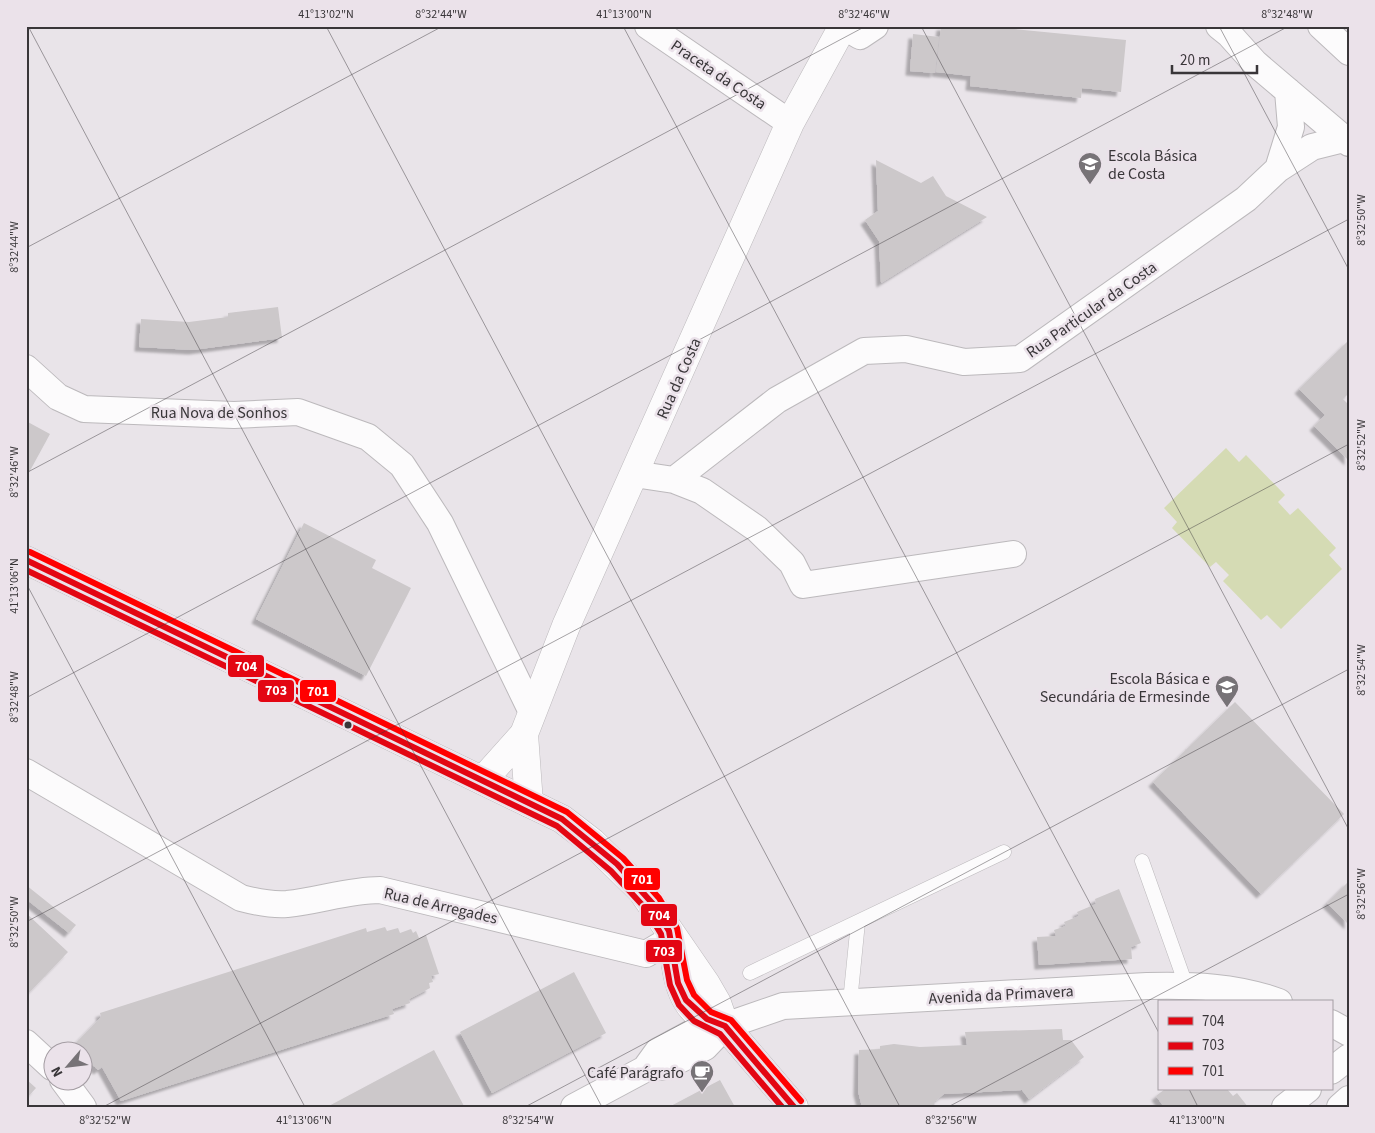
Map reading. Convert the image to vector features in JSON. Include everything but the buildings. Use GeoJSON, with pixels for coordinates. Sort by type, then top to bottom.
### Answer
{"type":"FeatureCollection","features":[{"type":"Feature","properties":{"kind":"main road","name":"Rua da Costa"},"geometry":{"type":"LineString","coordinates":[[484,780],[528,723],[598,550],[634,474],[790,123],[843,26]]}},
{"type":"Feature","properties":{"kind":"main road"},"geometry":{"type":"LineString","coordinates":[[26,560],[484,780],[562,820],[592,842],[642,891],[706,984],[717,1003],[725,1026],[765,1070],[794,1107]]}},
{"type":"Feature","properties":{"kind":"main road","name":"Rua da Costa"},"geometry":{"type":"LineString","coordinates":[[528,723],[529,803]]}},
{"type":"Feature","properties":{"kind":"main road"},"geometry":{"type":"LineString","coordinates":[[673,938],[676,975],[683,996],[698,1014],[710,1023],[725,1026]]}},
{"type":"Feature","properties":{"kind":"street","name":"Praceta da Costa"},"geometry":{"type":"LineString","coordinates":[[648,26],[790,123]]}},
{"type":"Feature","properties":{"kind":"street"},"geometry":{"type":"LineString","coordinates":[[843,26],[860,36],[875,26]]}},
{"type":"Feature","properties":{"kind":"street"},"geometry":{"type":"LineString","coordinates":[[1321,26],[1349,52]]}},
{"type":"Feature","properties":{"kind":"street"},"geometry":{"type":"LineString","coordinates":[[1226,29],[1255,63],[1347,141]]}},
{"type":"Feature","properties":{"kind":"street","name":"Rua Particular da Costa"},"geometry":{"type":"LineString","coordinates":[[1278,169],[1291,127],[1288,91]]}},
{"type":"Feature","properties":{"kind":"street","name":"Rua Particular da Costa"},"geometry":{"type":"LineString","coordinates":[[674,480],[777,400],[864,351],[906,349],[964,362],[1020,359],[1246,199],[1278,169],[1312,147],[1347,141]]}},
{"type":"Feature","properties":{"kind":"street","name":"Rua Nova de Sonhos"},"geometry":{"type":"LineString","coordinates":[[26,368],[58,397],[84,409],[234,415],[298,412],[368,438],[402,465],[440,523],[528,723]]}},
{"type":"Feature","properties":{"kind":"street"},"geometry":{"type":"LineString","coordinates":[[634,474],[674,480],[702,491],[758,529],[792,563],[803,585],[1013,554]]}},
{"type":"Feature","properties":{"kind":"street","name":"Rua de Arregades"},"geometry":{"type":"LineString","coordinates":[[26,772],[241,898],[262,903],[287,904],[363,890],[380,890],[646,954],[673,938]]}},
{"type":"Feature","properties":{"kind":"street","name":"Avenida da Primavera"},"geometry":{"type":"LineString","coordinates":[[668,1045],[703,1028],[725,1026],[783,1006],[1136,986],[1202,985],[1258,994],[1273,1000]]}},
{"type":"Feature","properties":{"kind":"street"},"geometry":{"type":"LineString","coordinates":[[646,1069],[658,1051],[668,1045],[678,1024],[683,996]]}},
{"type":"Feature","properties":{"kind":"street"},"geometry":{"type":"LineString","coordinates":[[1332,1024],[1349,1033]]}},
{"type":"Feature","properties":{"kind":"street"},"geometry":{"type":"LineString","coordinates":[[574,1107],[646,1069],[667,1066],[705,1047],[725,1026]]}},
{"type":"Feature","properties":{"kind":"street"},"geometry":{"type":"LineString","coordinates":[[26,1043],[42,1058]]}},
{"type":"Feature","properties":{"kind":"street"},"geometry":{"type":"LineString","coordinates":[[1332,1070],[1349,1057]]}},
{"type":"Feature","properties":{"kind":"street"},"geometry":{"type":"LineString","coordinates":[[71,1090],[84,1107]]}},
{"type":"Feature","properties":{"kind":"street"},"geometry":{"type":"LineString","coordinates":[[1285,1107],[1307,1090]]}},
{"type":"Feature","properties":{"kind":"street"},"geometry":{"type":"LineString","coordinates":[[1340,1107],[1349,1099]]}},
{"type":"Feature","properties":{"kind":"lane"},"geometry":{"type":"LineString","coordinates":[[750,973],[1004,852]]}},
{"type":"Feature","properties":{"kind":"lane"},"geometry":{"type":"LineString","coordinates":[[1142,861],[1186,986]]}},
{"type":"Feature","properties":{"kind":"lane"},"geometry":{"type":"LineString","coordinates":[[850,1002],[858,922]]}},
{"type":"Feature","properties":{"kind":"green space"},"geometry":{"type":"Polygon","coordinates":[[[1226,448],[1239,462],[1246,455],[1285,495],[1278,502],[1290,515],[1298,508],[1336,548],[1329,555],[1342,569],[1281,629],[1267,615],[1261,620],[1223,581],[1229,575],[1216,562],[1210,567],[1172,528],[1177,522],[1164,508],[1226,448]]]}},
{"type":"Feature","properties":{"kind":"transit line","name":"701"},"geometry":{"type":"LineString","coordinates":[[30,552],[567,812],[623,858],[659,898],[677,928],[687,980],[694,995],[711,1012],[731,1020],[801,1101]]}},
{"type":"Feature","properties":{"kind":"transit line","name":"704"},"geometry":{"type":"LineString","coordinates":[[26,560],[562,819],[617,864],[653,904],[669,931],[678,983],[686,1000],[707,1019],[725,1026],[794,1107]]}},
{"type":"Feature","properties":{"kind":"transit line","name":"703"},"geometry":{"type":"LineString","coordinates":[[26,570],[557,826],[611,871],[646,909],[661,934],[670,985],[679,1005],[694,1021],[720,1034],[782,1107]]}},
{"type":"Feature","properties":{"kind":"place","name":"Escola Básica de Costa"},"geometry":{"type":"Point","coordinates":[1090,185]}},
{"type":"Feature","properties":{"kind":"place","name":"Escola Básica e Secundária de Ermesinde"},"geometry":{"type":"Point","coordinates":[1227,708]}},
{"type":"Feature","properties":{"kind":"place","name":"Café Parágrafo"},"geometry":{"type":"Point","coordinates":[702,1093]}}]}
